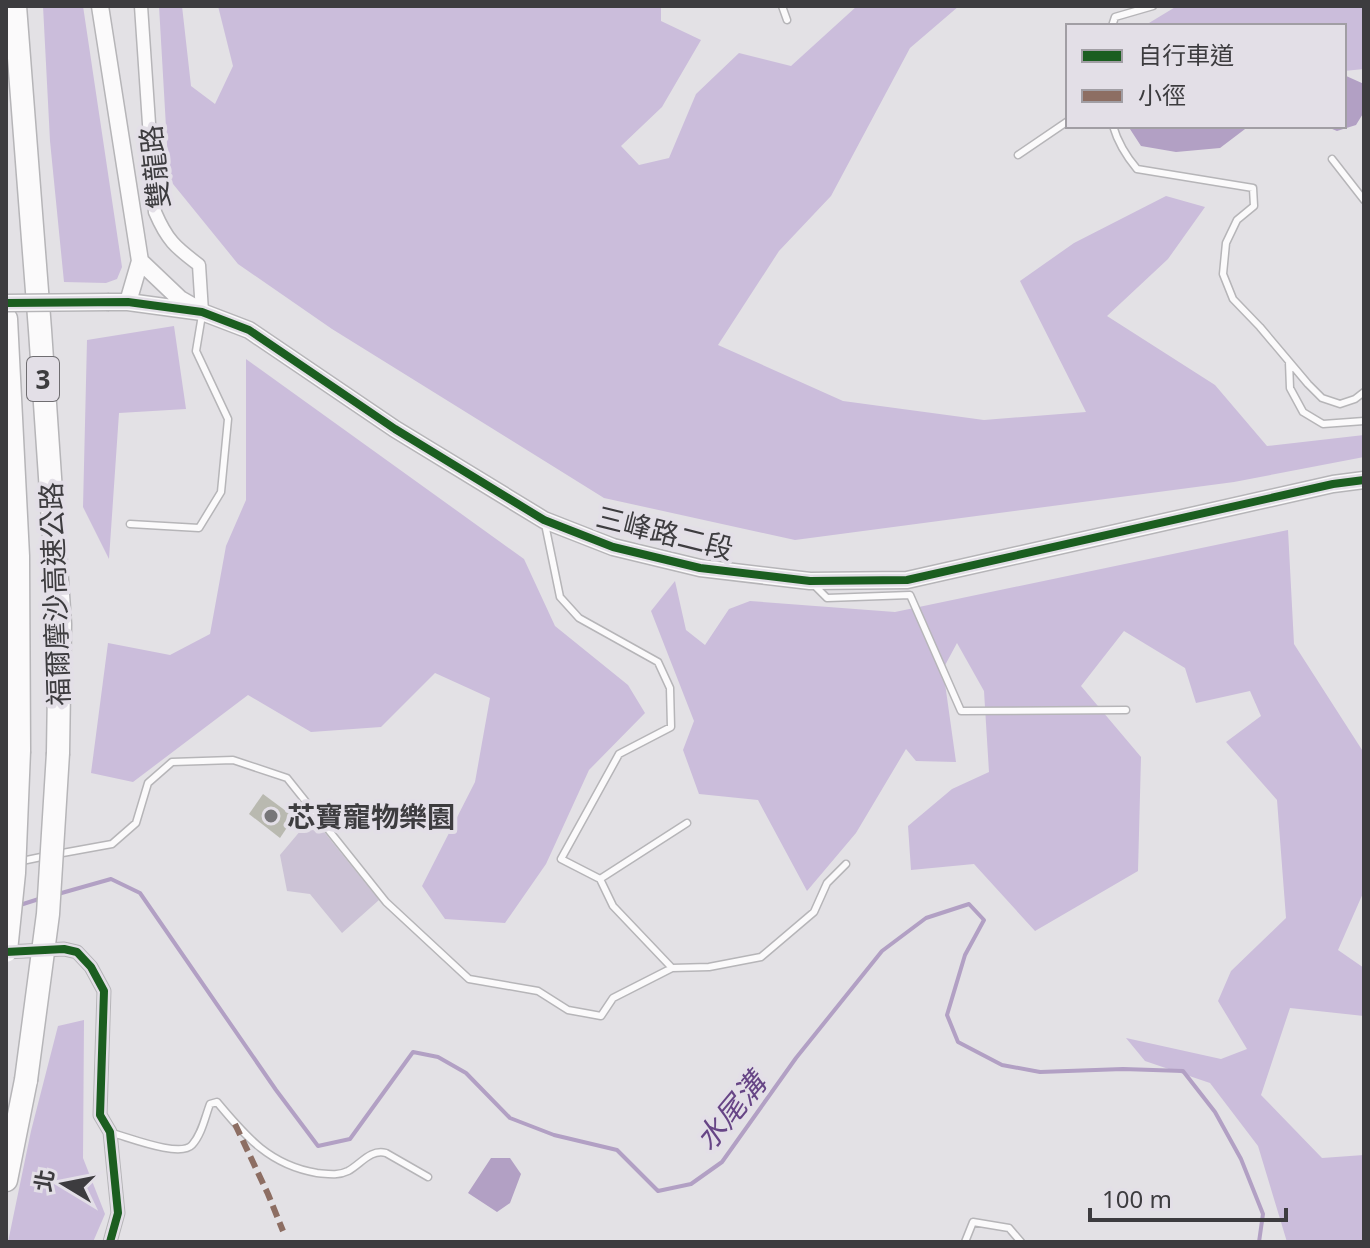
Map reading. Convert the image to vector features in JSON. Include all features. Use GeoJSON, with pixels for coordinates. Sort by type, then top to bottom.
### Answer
{"type":"FeatureCollection","features":[{"type":"Feature","properties":{"kind":"highway","name":"福爾摩沙高速公路"},"geometry":{"type":"LineString","coordinates":[[6,1180],[26,1080],[48,914],[58,753],[60,624],[15,6]]}},
{"type":"Feature","properties":{"kind":"highway","name":"福爾摩沙高速公路"},"geometry":{"type":"LineString","coordinates":[[6,319],[18,556],[19,751],[14,873],[6,952]]}},
{"type":"Feature","properties":{"kind":"street"},"geometry":{"type":"LineString","coordinates":[[100,6],[140,261],[128,302]]}},
{"type":"Feature","properties":{"kind":"street","name":"雙龍路"},"geometry":{"type":"LineString","coordinates":[[141,6],[155,212],[164,233],[199,265],[202,312]]}},
{"type":"Feature","properties":{"kind":"street"},"geometry":{"type":"LineString","coordinates":[[140,261],[180,299],[202,312]]}},
{"type":"Feature","properties":{"kind":"street","name":"三峰路二段"},"geometry":{"type":"LineString","coordinates":[[6,303],[128,302],[202,312],[249,330],[395,429],[544,520],[613,547],[700,568],[810,581],[907,580],[1333,484],[1364,480]]}},
{"type":"Feature","properties":{"kind":"street"},"geometry":{"type":"LineString","coordinates":[[6,952],[64,949],[77,952],[91,967],[104,991],[100,1115],[110,1132],[118,1213],[110,1242]]}},
{"type":"Feature","properties":{"kind":"lane"},"geometry":{"type":"LineString","coordinates":[[782,6],[787,20]]}},
{"type":"Feature","properties":{"kind":"lane"},"geometry":{"type":"LineString","coordinates":[[1113,24],[1115,17],[1153,6]]}},
{"type":"Feature","properties":{"kind":"lane"},"geometry":{"type":"LineString","coordinates":[[1018,155],[1066,122]]}},
{"type":"Feature","properties":{"kind":"lane"},"geometry":{"type":"LineString","coordinates":[[1114,128],[1127,158],[1137,169],[1253,188],[1254,206],[1237,220],[1226,243],[1223,274],[1233,299],[1322,398],[1340,404],[1364,392]]}},
{"type":"Feature","properties":{"kind":"lane"},"geometry":{"type":"LineString","coordinates":[[1332,159],[1364,200]]}},
{"type":"Feature","properties":{"kind":"lane"},"geometry":{"type":"LineString","coordinates":[[130,524],[199,528],[221,492],[228,419],[196,351],[202,312]]}},
{"type":"Feature","properties":{"kind":"lane"},"geometry":{"type":"LineString","coordinates":[[1289,362],[1290,388],[1303,412],[1323,424],[1364,421]]}},
{"type":"Feature","properties":{"kind":"lane"},"geometry":{"type":"LineString","coordinates":[[544,520],[560,597],[579,618],[658,662],[670,688],[671,727],[619,754],[561,859],[600,879],[613,906],[672,968]]}},
{"type":"Feature","properties":{"kind":"lane"},"geometry":{"type":"LineString","coordinates":[[810,581],[827,598],[910,595],[961,711],[1126,710]]}},
{"type":"Feature","properties":{"kind":"lane"},"geometry":{"type":"LineString","coordinates":[[6,864],[112,844],[136,823],[148,783],[172,762],[233,760],[287,778],[386,902],[469,979],[538,991],[568,1010],[601,1016],[613,998],[672,968],[709,967],[761,957],[814,912],[827,883],[846,864]]}},
{"type":"Feature","properties":{"kind":"lane"},"geometry":{"type":"LineString","coordinates":[[600,879],[687,823]]}},
{"type":"Feature","properties":{"kind":"lane"},"geometry":{"type":"LineString","coordinates":[[110,1132],[182,1150],[190,1147],[210,1104],[217,1102],[269,1156],[295,1169],[340,1175],[378,1151],[428,1177]]}},
{"type":"Feature","properties":{"kind":"lane"},"geometry":{"type":"LineString","coordinates":[[965,1242],[973,1222],[1009,1228],[1021,1242]]}},
{"type":"Feature","properties":{"kind":"shaded area"},"geometry":{"type":"Polygon","coordinates":[[[43,6],[83,6],[122,267],[117,279],[106,283],[64,282],[50,141],[43,6]]]}},
{"type":"Feature","properties":{"kind":"shaded area"},"geometry":{"type":"Polygon","coordinates":[[[159,6],[182,6],[191,86],[215,104],[233,66],[218,6],[661,6],[661,21],[701,40],[662,107],[621,146],[639,165],[669,158],[696,94],[739,53],[791,66],[857,6],[959,6],[910,48],[831,196],[779,251],[718,345],[843,401],[984,420],[1086,412],[1020,281],[1074,243],[1166,196],[1205,207],[1168,259],[1107,316],[1215,385],[1267,446],[1364,435],[1364,457],[1234,482],[795,540],[604,498],[332,329],[238,264],[169,179],[159,6]]]}},
{"type":"Feature","properties":{"kind":"shaded area"},"geometry":{"type":"Polygon","coordinates":[[[1177,6],[1364,6],[1364,69],[1346,71],[1346,24],[1147,24],[1177,6]]]}},
{"type":"Feature","properties":{"kind":"shaded area"},"geometry":{"type":"Polygon","coordinates":[[[1346,76],[1364,84],[1364,112],[1356,125],[1337,131],[1330,128],[1346,128],[1346,76]]]}},
{"type":"Feature","properties":{"kind":"shaded area"},"geometry":{"type":"Polygon","coordinates":[[[1129,128],[1246,128],[1220,148],[1176,152],[1141,146],[1129,128]]]}},
{"type":"Feature","properties":{"kind":"shaded area"},"geometry":{"type":"Polygon","coordinates":[[[174,326],[186,409],[119,413],[109,559],[83,507],[87,340],[174,326]]]}},
{"type":"Feature","properties":{"kind":"shaded area"},"geometry":{"type":"Polygon","coordinates":[[[246,359],[524,559],[555,626],[628,685],[645,713],[589,770],[546,864],[505,923],[445,919],[422,886],[475,782],[490,698],[435,673],[381,727],[311,732],[248,695],[133,782],[91,773],[108,643],[170,655],[210,634],[226,546],[246,500],[246,359]]]}},
{"type":"Feature","properties":{"kind":"shaded area"},"geometry":{"type":"Polygon","coordinates":[[[1288,530],[1294,644],[1364,753],[1364,891],[1338,950],[1364,968],[1364,1016],[1290,1008],[1261,1095],[1322,1158],[1364,1155],[1364,1242],[1287,1242],[1258,1146],[1210,1083],[1145,1061],[1126,1038],[1221,1059],[1247,1049],[1218,1001],[1231,971],[1286,918],[1277,800],[1226,742],[1261,716],[1250,691],[1196,703],[1185,668],[1124,631],[1081,686],[1141,757],[1138,871],[1035,931],[974,864],[911,870],[908,826],[952,789],[989,772],[984,691],[957,643],[943,669],[956,762],[916,761],[906,749],[856,833],[807,891],[758,800],[699,794],[683,750],[694,721],[651,611],[675,581],[686,630],[705,645],[729,609],[750,601],[895,612],[1288,530]]]}},
{"type":"Feature","properties":{"kind":"shaded area"},"geometry":{"type":"Polygon","coordinates":[[[312,817],[379,900],[342,933],[310,894],[287,891],[280,855],[312,817]]]}},
{"type":"Feature","properties":{"kind":"shaded area"},"geometry":{"type":"Polygon","coordinates":[[[84,1020],[83,1158],[105,1214],[93,1242],[8,1242],[31,1131],[58,1026],[84,1020]]]}},
{"type":"Feature","properties":{"kind":"shaded area"},"geometry":{"type":"Polygon","coordinates":[[[491,1158],[510,1158],[521,1174],[510,1203],[497,1212],[468,1193],[491,1158]]]}},
{"type":"Feature","properties":{"kind":"building","name":"芯寶寵物樂園"},"geometry":{"type":"Polygon","coordinates":[[[263,794],[294,817],[280,838],[249,814],[263,794]]]}},
{"type":"Feature","properties":{"kind":"waterway","name":"水尾溝"},"geometry":{"type":"LineString","coordinates":[[58,894],[111,879],[140,893],[318,1146],[350,1139],[413,1052],[438,1057],[466,1073],[510,1118],[554,1135],[617,1150],[658,1191],[691,1184],[722,1162],[796,1058],[882,951],[926,918],[969,904],[984,920],[965,955],[947,1015],[958,1042],[1002,1065],[1040,1072],[1123,1069],[1183,1071],[1215,1112],[1241,1159],[1263,1214],[1259,1242]]}},
{"type":"Feature","properties":{"kind":"waterway","name":"水尾溝"},"geometry":{"type":"LineString","coordinates":[[20,905],[42,898]]}},
{"type":"Feature","properties":{"kind":"marked path"},"geometry":{"type":"LineString","coordinates":[[235,1124],[283,1231]]}},
{"type":"Feature","properties":{"kind":"cycle path"},"geometry":{"type":"LineString","coordinates":[[6,303],[128,302],[202,312],[249,330],[395,429],[544,520],[613,547],[700,568],[810,581],[907,580],[1333,484],[1364,480]]}},
{"type":"Feature","properties":{"kind":"cycle path"},"geometry":{"type":"LineString","coordinates":[[6,952],[64,949],[77,952],[91,967],[104,991],[100,1115],[110,1132],[118,1213],[110,1242]]}},
{"type":"Feature","properties":{"kind":"place","name":"芯寶寵物樂園"},"geometry":{"type":"Point","coordinates":[271,816]}}]}
